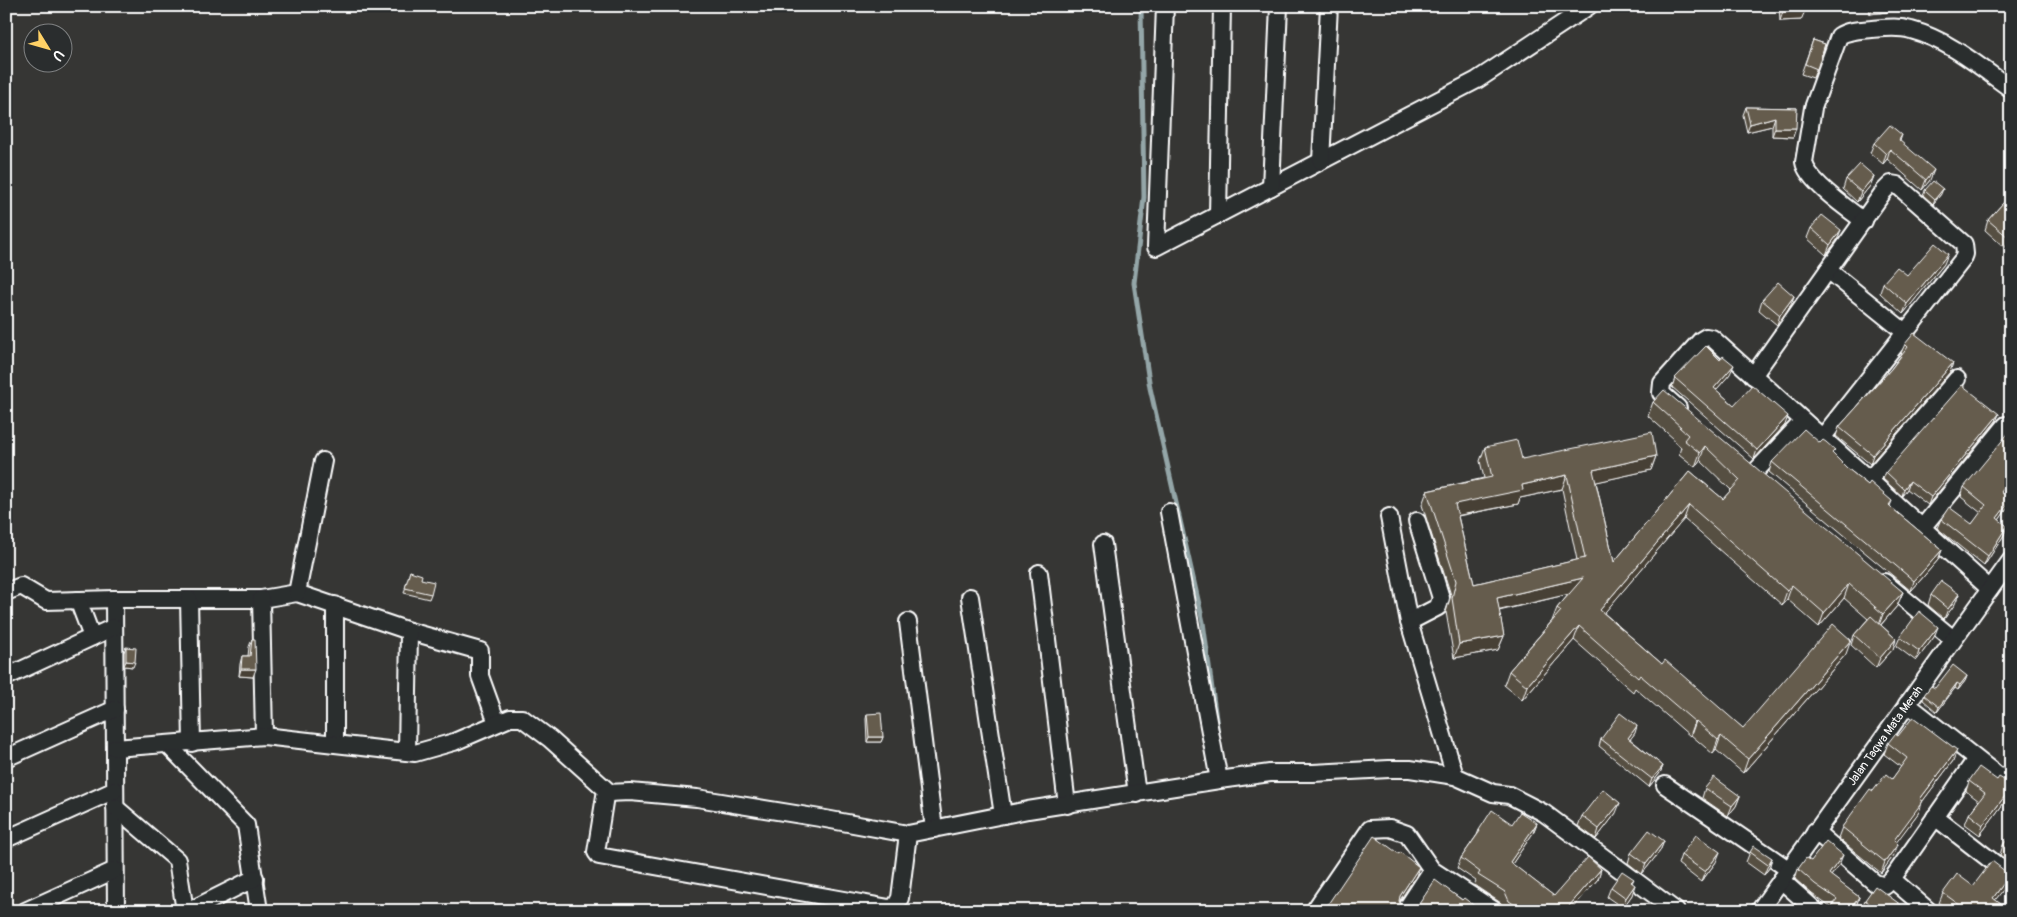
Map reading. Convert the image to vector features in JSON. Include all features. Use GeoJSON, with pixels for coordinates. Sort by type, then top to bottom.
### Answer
{"type":"FeatureCollection","features":[{"type":"Feature","properties":{"kind":"street"},"geometry":{"type":"LineString","coordinates":[[1165,6],[1156,248],[1477,80],[1589,6]]}},
{"type":"Feature","properties":{"kind":"street"},"geometry":{"type":"LineString","coordinates":[[1218,215],[1222,6]]}},
{"type":"Feature","properties":{"kind":"street"},"geometry":{"type":"LineString","coordinates":[[1272,187],[1279,6]]}},
{"type":"Feature","properties":{"kind":"street"},"geometry":{"type":"LineString","coordinates":[[1321,162],[1329,6]]}},
{"type":"Feature","properties":{"kind":"street"},"geometry":{"type":"LineString","coordinates":[[1864,221],[1814,179],[1804,162],[1812,108],[1839,36],[1844,33],[1861,30],[1894,27],[1910,30],[1955,49],[2011,89]]}},
{"type":"Feature","properties":{"kind":"street"},"geometry":{"type":"LineString","coordinates":[[1753,376],[1884,191],[1894,183],[1964,244],[1963,259],[1822,438]]}},
{"type":"Feature","properties":{"kind":"street"},"geometry":{"type":"LineString","coordinates":[[1828,270],[1906,333]]}},
{"type":"Feature","properties":{"kind":"street"},"geometry":{"type":"LineString","coordinates":[[1690,417],[1661,393],[1660,388],[1666,378],[1701,340],[1706,337],[1712,338],[1990,589]]}},
{"type":"Feature","properties":{"kind":"street"},"geometry":{"type":"LineString","coordinates":[[1868,480],[1957,379]]}},
{"type":"Feature","properties":{"kind":"street"},"geometry":{"type":"LineString","coordinates":[[1755,472],[1802,421]]}},
{"type":"Feature","properties":{"kind":"street"},"geometry":{"type":"LineString","coordinates":[[1922,528],[2006,425]]}},
{"type":"Feature","properties":{"kind":"street"},"geometry":{"type":"LineString","coordinates":[[1740,460],[1769,485]]}},
{"type":"Feature","properties":{"kind":"street"},"geometry":{"type":"LineString","coordinates":[[297,593],[323,461]]}},
{"type":"Feature","properties":{"kind":"street"},"geometry":{"type":"LineString","coordinates":[[1169,512],[1223,779]]}},
{"type":"Feature","properties":{"kind":"street"},"geometry":{"type":"LineString","coordinates":[[1389,517],[1409,622],[1455,776]]}},
{"type":"Feature","properties":{"kind":"street"},"geometry":{"type":"LineString","coordinates":[[1409,622],[1434,610],[1440,603],[1441,598],[1417,521]]}},
{"type":"Feature","properties":{"kind":"street"},"geometry":{"type":"LineString","coordinates":[[1103,544],[1137,794]]}},
{"type":"Feature","properties":{"kind":"street","name":"Jalan Taqwa Mata Merah"},"geometry":{"type":"LineString","coordinates":[[1759,911],[2011,560]]}},
{"type":"Feature","properties":{"kind":"street"},"geometry":{"type":"LineString","coordinates":[[1872,571],[1953,639]]}},
{"type":"Feature","properties":{"kind":"street"},"geometry":{"type":"LineString","coordinates":[[1039,573],[1067,805]]}},
{"type":"Feature","properties":{"kind":"street"},"geometry":{"type":"LineString","coordinates":[[6,592],[21,586],[46,601],[261,599],[297,593],[409,631],[480,651],[480,676],[497,723]]}},
{"type":"Feature","properties":{"kind":"street"},"geometry":{"type":"LineString","coordinates":[[970,597],[1004,815]]}},
{"type":"Feature","properties":{"kind":"street"},"geometry":{"type":"LineString","coordinates":[[114,599],[116,911]]}},
{"type":"Feature","properties":{"kind":"street"},"geometry":{"type":"LineString","coordinates":[[190,599],[192,743]]}},
{"type":"Feature","properties":{"kind":"street"},"geometry":{"type":"LineString","coordinates":[[261,599],[264,736]]}},
{"type":"Feature","properties":{"kind":"street"},"geometry":{"type":"LineString","coordinates":[[78,600],[92,638]]}},
{"type":"Feature","properties":{"kind":"street"},"geometry":{"type":"LineString","coordinates":[[335,605],[335,744]]}},
{"type":"Feature","properties":{"kind":"street"},"geometry":{"type":"LineString","coordinates":[[908,622],[934,829]]}},
{"type":"Feature","properties":{"kind":"street"},"geometry":{"type":"LineString","coordinates":[[6,677],[114,627]]}},
{"type":"Feature","properties":{"kind":"street"},"geometry":{"type":"LineString","coordinates":[[407,752],[409,631]]}},
{"type":"Feature","properties":{"kind":"street"},"geometry":{"type":"LineString","coordinates":[[1907,704],[2011,786]]}},
{"type":"Feature","properties":{"kind":"street"},"geometry":{"type":"LineString","coordinates":[[6,758],[114,709]]}},
{"type":"Feature","properties":{"kind":"street"},"geometry":{"type":"LineString","coordinates":[[115,748],[264,736],[415,753],[454,742],[510,718],[522,718],[550,739],[610,792]]}},
{"type":"Feature","properties":{"kind":"street"},"geometry":{"type":"LineString","coordinates":[[168,745],[246,825],[259,911]]}},
{"type":"Feature","properties":{"kind":"street"},"geometry":{"type":"LineString","coordinates":[[1815,831],[1875,883],[1885,886],[1892,879],[1976,759]]}},
{"type":"Feature","properties":{"kind":"street"},"geometry":{"type":"LineString","coordinates":[[908,834],[900,898],[895,907],[889,908],[596,854],[605,796],[610,792],[697,798],[908,834],[1004,815],[1223,779],[1270,773],[1410,769],[1455,776],[1493,793],[1509,796],[1544,813],[1676,911]]}},
{"type":"Feature","properties":{"kind":"street"},"geometry":{"type":"LineString","coordinates":[[1665,785],[1785,875],[1816,911]]}},
{"type":"Feature","properties":{"kind":"street"},"geometry":{"type":"LineString","coordinates":[[6,839],[115,790]]}},
{"type":"Feature","properties":{"kind":"street"},"geometry":{"type":"LineString","coordinates":[[115,807],[177,860],[187,911],[255,878]]}},
{"type":"Feature","properties":{"kind":"street"},"geometry":{"type":"LineString","coordinates":[[1936,817],[2011,876]]}},
{"type":"Feature","properties":{"kind":"street"},"geometry":{"type":"LineString","coordinates":[[1314,911],[1370,829],[1390,828],[1408,834],[1432,870],[1495,911]]}},
{"type":"Feature","properties":{"kind":"street"},"geometry":{"type":"LineString","coordinates":[[25,911],[115,870]]}},
{"type":"Feature","properties":{"kind":"street"},"geometry":{"type":"LineString","coordinates":[[1405,911],[1432,870]]}},
{"type":"Feature","properties":{"kind":"street"},"geometry":{"type":"LineString","coordinates":[[1892,879],[1929,911]]}},
{"type":"Feature","properties":{"kind":"building"},"geometry":{"type":"Polygon","coordinates":[[[1783,6],[1805,6],[1805,11],[1783,11],[1783,6]]]}},
{"type":"Feature","properties":{"kind":"building"},"geometry":{"type":"Polygon","coordinates":[[[1813,40],[1825,44],[1817,69],[1805,64],[1813,40]]]}},
{"type":"Feature","properties":{"kind":"building"},"geometry":{"type":"Polygon","coordinates":[[[1746,107],[1797,108],[1796,128],[1775,128],[1775,117],[1750,124],[1746,107]]]}},
{"type":"Feature","properties":{"kind":"building"},"geometry":{"type":"Polygon","coordinates":[[[1890,125],[1902,135],[1899,140],[1934,170],[1926,180],[1890,149],[1886,154],[1874,143],[1890,125]]]}},
{"type":"Feature","properties":{"kind":"building"},"geometry":{"type":"Polygon","coordinates":[[[1860,164],[1874,176],[1861,192],[1846,179],[1860,164]]]}},
{"type":"Feature","properties":{"kind":"building"},"geometry":{"type":"Polygon","coordinates":[[[1933,181],[1943,189],[1935,199],[1925,190],[1933,181]]]}},
{"type":"Feature","properties":{"kind":"building"},"geometry":{"type":"Polygon","coordinates":[[[2011,194],[2011,236],[2009,238],[1988,220],[2011,194]]]}},
{"type":"Feature","properties":{"kind":"building"},"geometry":{"type":"Polygon","coordinates":[[[1822,215],[1841,230],[1830,245],[1811,228],[1822,215]]]}},
{"type":"Feature","properties":{"kind":"building"},"geometry":{"type":"Polygon","coordinates":[[[1935,243],[1948,254],[1907,304],[1883,283],[1897,267],[1907,275],[1935,243]]]}},
{"type":"Feature","properties":{"kind":"building"},"geometry":{"type":"Polygon","coordinates":[[[1778,282],[1794,296],[1780,315],[1762,300],[1778,282]]]}},
{"type":"Feature","properties":{"kind":"building"},"geometry":{"type":"Polygon","coordinates":[[[1914,333],[1953,363],[1873,455],[1839,427],[1891,369],[1908,347],[1905,344],[1914,333]]]}},
{"type":"Feature","properties":{"kind":"building"},"geometry":{"type":"Polygon","coordinates":[[[1706,346],[1720,360],[1723,356],[1734,365],[1714,388],[1734,405],[1752,385],[1788,416],[1757,450],[1675,378],[1706,346]]]}},
{"type":"Feature","properties":{"kind":"building"},"geometry":{"type":"Polygon","coordinates":[[[1962,385],[1999,414],[1931,497],[1910,481],[1904,489],[1886,472],[1962,385]]]}},
{"type":"Feature","properties":{"kind":"building"},"geometry":{"type":"Polygon","coordinates":[[[1664,390],[1903,592],[1883,614],[1849,584],[1824,613],[1792,585],[1787,591],[1689,505],[1600,610],[1662,664],[1665,660],[1743,728],[1833,624],[1851,640],[1748,759],[1721,736],[1718,740],[1640,675],[1638,678],[1579,626],[1527,686],[1509,671],[1561,611],[1557,608],[1583,578],[1497,598],[1504,636],[1459,644],[1452,598],[1456,581],[1427,491],[1492,477],[1485,447],[1517,440],[1522,459],[1652,432],[1656,456],[1593,470],[1614,562],[1690,471],[1723,499],[1740,480],[1705,446],[1700,453],[1684,440],[1688,435],[1653,402],[1664,390]],[[1567,475],[1522,485],[1523,490],[1455,504],[1474,584],[1585,558],[1567,475]]]}},
{"type":"Feature","properties":{"kind":"building"},"geometry":{"type":"Polygon","coordinates":[[[1804,429],[1820,443],[1823,440],[1826,442],[1835,450],[1832,453],[1847,468],[1868,485],[1870,482],[1892,501],[1889,505],[1893,509],[1942,550],[1914,581],[1772,462],[1804,429]]]}},
{"type":"Feature","properties":{"kind":"building"},"geometry":{"type":"Polygon","coordinates":[[[2011,430],[2011,466],[2008,470],[2011,472],[2011,479],[2001,492],[2011,500],[1997,518],[2007,526],[1988,556],[1941,519],[1949,507],[1972,524],[1986,505],[1964,487],[2011,430]]]}},
{"type":"Feature","properties":{"kind":"building"},"geometry":{"type":"Polygon","coordinates":[[[410,571],[422,575],[421,579],[434,582],[431,594],[405,588],[410,571]]]}},
{"type":"Feature","properties":{"kind":"building"},"geometry":{"type":"Polygon","coordinates":[[[1941,581],[1959,594],[1948,609],[1931,595],[1941,581]]]}},
{"type":"Feature","properties":{"kind":"building"},"geometry":{"type":"Polygon","coordinates":[[[1919,611],[1938,627],[1919,651],[1900,637],[1919,611]]]}},
{"type":"Feature","properties":{"kind":"building"},"geometry":{"type":"Polygon","coordinates":[[[1871,616],[1896,639],[1880,658],[1854,635],[1871,616]]]}},
{"type":"Feature","properties":{"kind":"building"},"geometry":{"type":"Polygon","coordinates":[[[252,639],[255,639],[256,669],[241,669],[242,656],[250,656],[252,639]]]}},
{"type":"Feature","properties":{"kind":"building"},"geometry":{"type":"Polygon","coordinates":[[[126,647],[136,648],[135,662],[126,661],[126,647]]]}},
{"type":"Feature","properties":{"kind":"building"},"geometry":{"type":"Polygon","coordinates":[[[1953,665],[1967,676],[1960,685],[1957,683],[1939,707],[1924,695],[1931,686],[1935,688],[1953,665]]]}},
{"type":"Feature","properties":{"kind":"building"},"geometry":{"type":"Polygon","coordinates":[[[881,713],[883,737],[869,737],[867,714],[881,713]]]}},
{"type":"Feature","properties":{"kind":"building"},"geometry":{"type":"Polygon","coordinates":[[[1620,713],[1637,726],[1628,738],[1663,766],[1652,779],[1601,739],[1620,713]]]}},
{"type":"Feature","properties":{"kind":"building"},"geometry":{"type":"Polygon","coordinates":[[[1913,717],[1957,750],[1920,799],[1923,801],[1894,840],[1898,844],[1885,862],[1842,827],[1870,789],[1873,791],[1886,774],[1892,779],[1907,758],[1888,743],[1895,734],[1898,736],[1913,717]]]}},
{"type":"Feature","properties":{"kind":"building"},"geometry":{"type":"Polygon","coordinates":[[[1979,767],[1997,780],[1999,777],[2011,784],[2011,788],[1983,825],[1969,814],[1985,793],[1969,781],[1979,767]]]}},
{"type":"Feature","properties":{"kind":"building"},"geometry":{"type":"Polygon","coordinates":[[[1714,777],[1740,796],[1732,806],[1705,788],[1714,777]]]}},
{"type":"Feature","properties":{"kind":"building"},"geometry":{"type":"Polygon","coordinates":[[[1603,789],[1620,803],[1599,829],[1582,816],[1603,789]]]}},
{"type":"Feature","properties":{"kind":"building"},"geometry":{"type":"Polygon","coordinates":[[[1492,810],[1512,824],[1520,812],[1537,823],[1510,862],[1554,896],[1588,857],[1601,869],[1569,906],[1576,911],[1524,911],[1509,901],[1505,892],[1478,875],[1480,872],[1461,858],[1492,810]]]}},
{"type":"Feature","properties":{"kind":"building"},"geometry":{"type":"Polygon","coordinates":[[[1649,830],[1664,841],[1646,864],[1631,853],[1649,830]]]}},
{"type":"Feature","properties":{"kind":"building"},"geometry":{"type":"Polygon","coordinates":[[[1696,835],[1720,852],[1705,872],[1681,855],[1696,835]]]}},
{"type":"Feature","properties":{"kind":"building"},"geometry":{"type":"Polygon","coordinates":[[[2011,835],[2011,851],[2003,845],[2011,835]]]}},
{"type":"Feature","properties":{"kind":"building"},"geometry":{"type":"Polygon","coordinates":[[[1374,836],[1399,854],[1400,852],[1419,867],[1400,896],[1399,901],[1403,909],[1408,911],[1313,911],[1326,907],[1374,836]]]}},
{"type":"Feature","properties":{"kind":"building"},"geometry":{"type":"Polygon","coordinates":[[[1826,841],[1843,855],[1829,874],[1859,897],[1849,911],[1827,911],[1837,899],[1815,884],[1798,869],[1806,858],[1811,861],[1826,841]]]}},
{"type":"Feature","properties":{"kind":"building"},"geometry":{"type":"Polygon","coordinates":[[[1754,846],[1772,858],[1768,865],[1750,852],[1754,846]]]}},
{"type":"Feature","properties":{"kind":"building"},"geometry":{"type":"Polygon","coordinates":[[[1992,861],[2010,875],[1993,898],[2010,911],[1968,911],[1943,893],[1957,874],[1973,886],[1992,861]]]}},
{"type":"Feature","properties":{"kind":"building"},"geometry":{"type":"Polygon","coordinates":[[[1622,871],[1634,879],[1631,882],[1635,885],[1626,898],[1611,887],[1622,871]]]}},
{"type":"Feature","properties":{"kind":"building"},"geometry":{"type":"Polygon","coordinates":[[[1435,880],[1481,911],[1409,911],[1417,907],[1435,880]]]}},
{"type":"Feature","properties":{"kind":"building"},"geometry":{"type":"Polygon","coordinates":[[[1875,886],[1901,905],[1896,911],[1879,911],[1865,900],[1875,886]]]}},
{"type":"Feature","properties":{"kind":"waterway"},"geometry":{"type":"LineString","coordinates":[[1141,6],[1144,197],[1134,283],[1150,388],[1203,622],[1218,734]]}}]}
